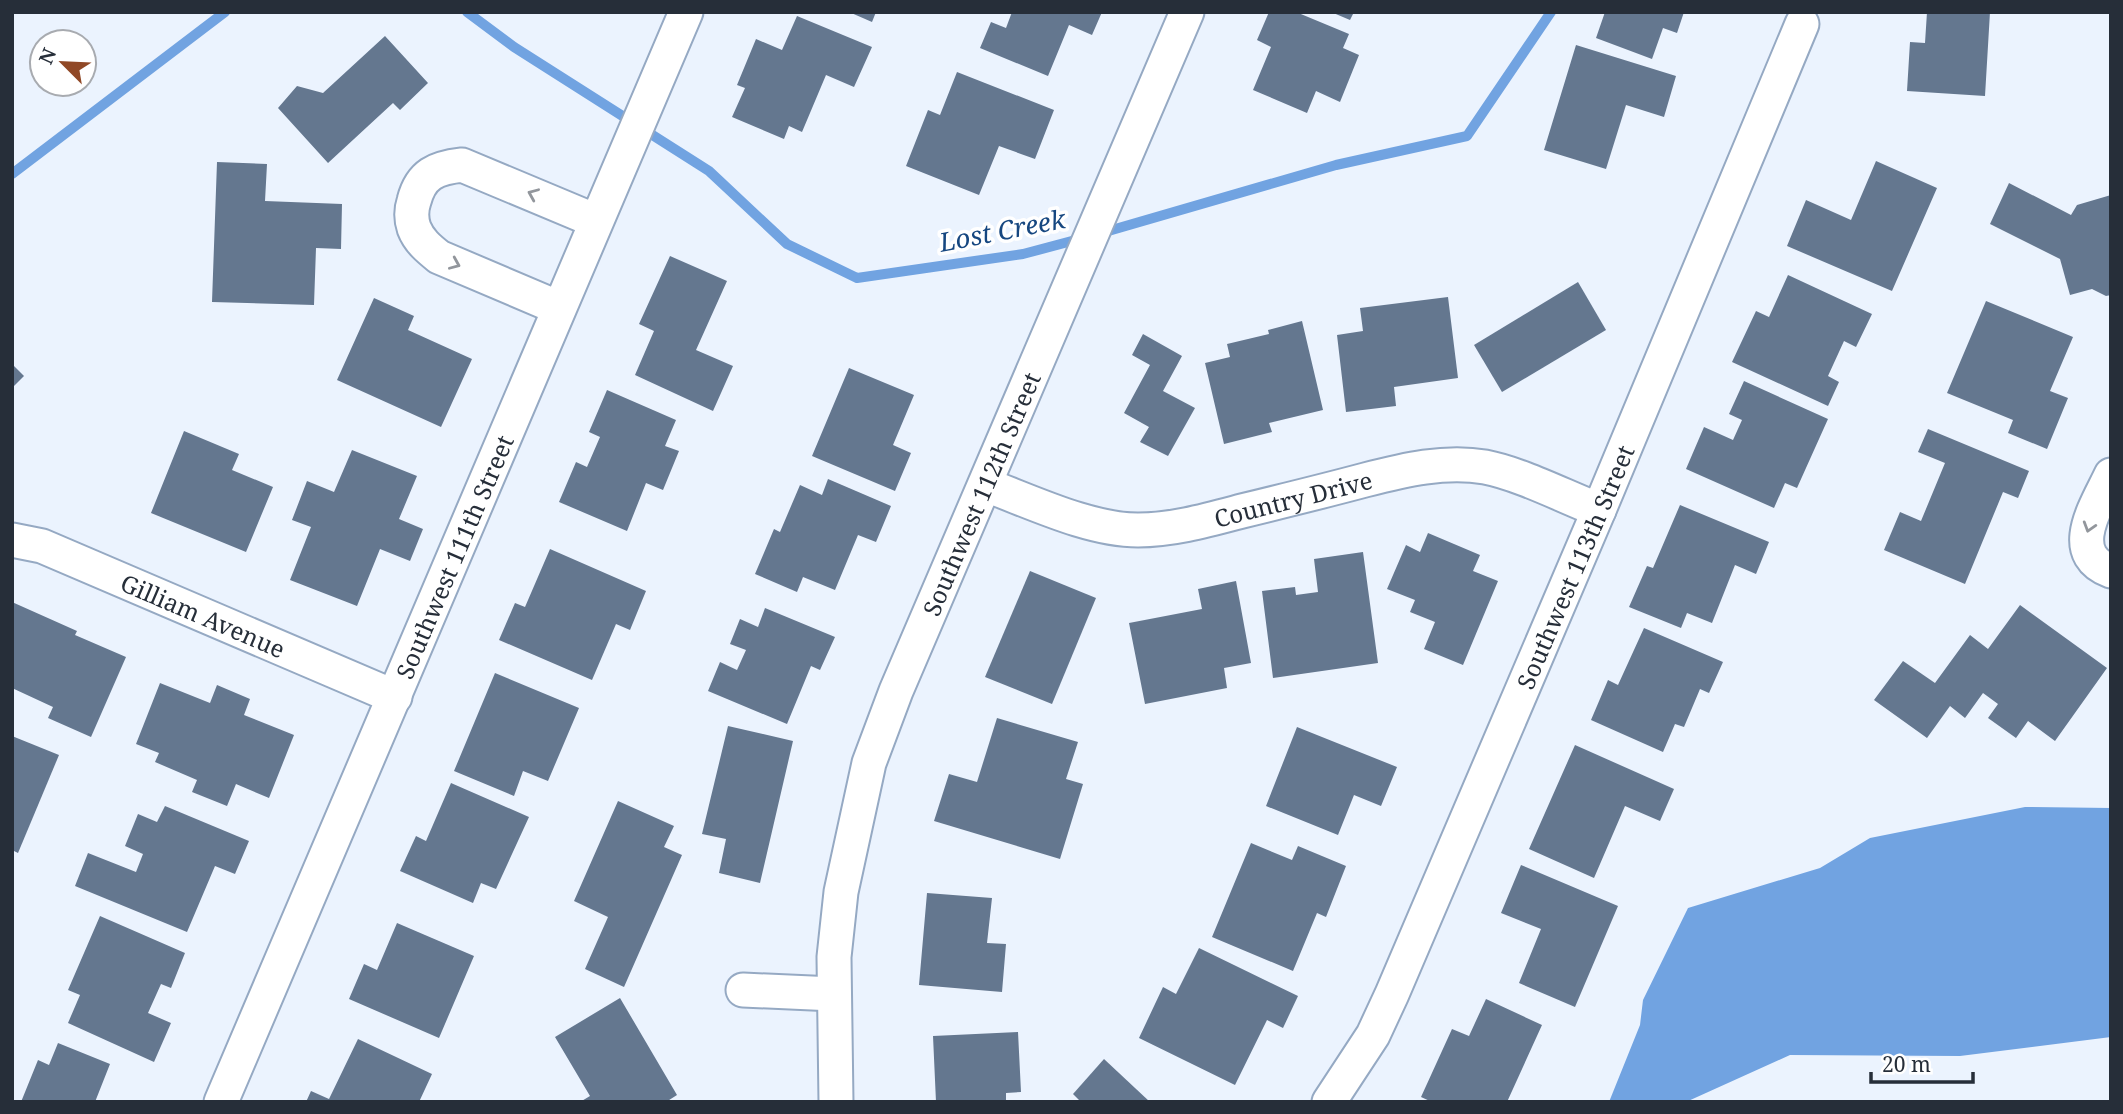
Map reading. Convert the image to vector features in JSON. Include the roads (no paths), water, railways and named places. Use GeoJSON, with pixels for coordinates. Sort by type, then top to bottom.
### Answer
{"type":"FeatureCollection","features":[{"type":"Feature","properties":{"kind":"street","name":"Southwest 111th Street"},"geometry":{"type":"LineString","coordinates":[[222,1102],[686,12]]}},
{"type":"Feature","properties":{"kind":"street","name":"Southwest 112th Street"},"geometry":{"type":"LineString","coordinates":[[836,1102],[834,957],[841,892],[870,763],[896,691],[1187,12]]}},
{"type":"Feature","properties":{"kind":"street","name":"Southwest 113th Street"},"geometry":{"type":"LineString","coordinates":[[1329,1102],[1373,1035],[1392,994],[1599,510],[1802,24]]}},
{"type":"Feature","properties":{"kind":"street"},"geometry":{"type":"LineString","coordinates":[[559,308],[439,257],[424,244],[414,228],[411,213],[421,182],[447,166],[462,164],[597,218]]}},
{"type":"Feature","properties":{"kind":"street","name":"Country Drive"},"geometry":{"type":"LineString","coordinates":[[986,485],[1085,521],[1136,530],[1164,529],[1203,521],[1429,466],[1485,467],[1599,510]]}},
{"type":"Feature","properties":{"kind":"street"},"geometry":{"type":"LineString","coordinates":[[2111,475],[2091,519],[2085,541],[2090,557],[2099,567],[2111,571]]}},
{"type":"Feature","properties":{"kind":"street","name":"Gilliam Avenue"},"geometry":{"type":"LineString","coordinates":[[12,540],[42,545],[395,697]]}},
{"type":"Feature","properties":{"kind":"street"},"geometry":{"type":"LineString","coordinates":[[743,990],[834,994]]}},
{"type":"Feature","properties":{"kind":"water"},"geometry":{"type":"Polygon","coordinates":[[[2025,807],[2111,808],[2111,1037],[1960,1056],[1790,1055],[1686,1102],[1609,1102],[1640,1025],[1643,1000],[1688,908],[1820,868],[1870,838],[2025,807]]]}},
{"type":"Feature","properties":{"kind":"waterway","name":"Lost Creek"},"geometry":{"type":"LineString","coordinates":[[12,174],[225,12]]}},
{"type":"Feature","properties":{"kind":"waterway","name":"Lost Creek"},"geometry":{"type":"LineString","coordinates":[[467,12],[514,47],[709,171],[787,244],[857,278],[1023,254],[1083,238]]}},
{"type":"Feature","properties":{"kind":"waterway","name":"Lost Creek"},"geometry":{"type":"LineString","coordinates":[[1098,234],[1336,165],[1467,136],[1551,12]]}}]}
